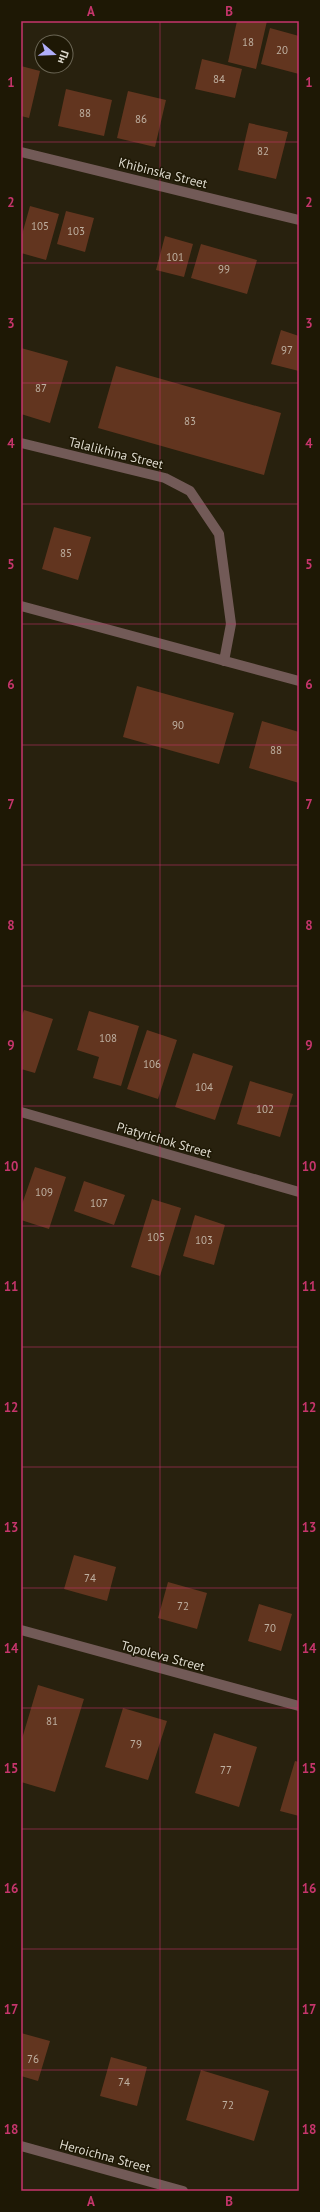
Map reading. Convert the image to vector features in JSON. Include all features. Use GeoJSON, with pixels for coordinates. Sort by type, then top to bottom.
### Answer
{"type":"FeatureCollection","features":[{"type":"Feature","properties":{"kind":"street","name":"Khibinska Street"},"geometry":{"type":"LineString","coordinates":[[21,152],[299,220]]}},
{"type":"Feature","properties":{"kind":"street","name":"Talalikhina Street"},"geometry":{"type":"LineString","coordinates":[[21,443],[165,478],[190,492],[220,534],[231,624],[224,661]]}},
{"type":"Feature","properties":{"kind":"street"},"geometry":{"type":"LineString","coordinates":[[21,606],[299,681]]}},
{"type":"Feature","properties":{"kind":"street","name":"Piatyrichok Street"},"geometry":{"type":"LineString","coordinates":[[21,1112],[299,1192]]}},
{"type":"Feature","properties":{"kind":"street","name":"Topoleva Street"},"geometry":{"type":"LineString","coordinates":[[21,1630],[299,1706]]}},
{"type":"Feature","properties":{"kind":"street","name":"Heroichna Street"},"geometry":{"type":"LineString","coordinates":[[21,2146],[182,2191]]}},
{"type":"Feature","properties":{"kind":"building"},"geometry":{"type":"Polygon","coordinates":[[[237,21],[267,21],[256,69],[228,62],[237,21]]]}},
{"type":"Feature","properties":{"kind":"building"},"geometry":{"type":"Polygon","coordinates":[[[270,28],[299,36],[299,74],[261,64],[270,28]]]}},
{"type":"Feature","properties":{"kind":"building"},"geometry":{"type":"Polygon","coordinates":[[[202,59],[242,69],[235,98],[195,89],[202,59]]]}},
{"type":"Feature","properties":{"kind":"building"},"geometry":{"type":"Polygon","coordinates":[[[21,66],[34,69],[34,74],[39,74],[29,118],[21,116],[21,66]]]}},
{"type":"Feature","properties":{"kind":"building"},"geometry":{"type":"Polygon","coordinates":[[[66,89],[112,100],[104,136],[58,126],[66,89]]]}},
{"type":"Feature","properties":{"kind":"building"},"geometry":{"type":"Polygon","coordinates":[[[128,91],[166,100],[155,147],[117,138],[128,91]]]}},
{"type":"Feature","properties":{"kind":"building"},"geometry":{"type":"Polygon","coordinates":[[[249,123],[288,132],[276,179],[238,170],[249,123]]]}},
{"type":"Feature","properties":{"kind":"building"},"geometry":{"type":"Polygon","coordinates":[[[30,206],[59,214],[46,260],[21,253],[21,238],[30,206]]]}},
{"type":"Feature","properties":{"kind":"building"},"geometry":{"type":"Polygon","coordinates":[[[66,211],[94,218],[85,252],[57,244],[66,211]]]}},
{"type":"Feature","properties":{"kind":"building"},"geometry":{"type":"Polygon","coordinates":[[[165,236],[193,244],[184,277],[156,270],[165,236]]]}},
{"type":"Feature","properties":{"kind":"building"},"geometry":{"type":"Polygon","coordinates":[[[201,244],[257,260],[247,294],[191,278],[201,244]]]}},
{"type":"Feature","properties":{"kind":"building"},"geometry":{"type":"Polygon","coordinates":[[[281,330],[299,336],[299,371],[271,364],[281,330]]]}},
{"type":"Feature","properties":{"kind":"building"},"geometry":{"type":"Polygon","coordinates":[[[21,348],[68,361],[50,423],[21,414],[21,348]]]}},
{"type":"Feature","properties":{"kind":"building"},"geometry":{"type":"Polygon","coordinates":[[[116,366],[281,413],[264,475],[98,428],[116,366]]]}},
{"type":"Feature","properties":{"kind":"building"},"geometry":{"type":"Polygon","coordinates":[[[54,527],[91,537],[78,580],[42,569],[54,527]]]}},
{"type":"Feature","properties":{"kind":"building"},"geometry":{"type":"Polygon","coordinates":[[[137,686],[234,713],[219,764],[123,737],[137,686]]]}},
{"type":"Feature","properties":{"kind":"building"},"geometry":{"type":"Polygon","coordinates":[[[262,721],[299,732],[299,783],[249,768],[262,721]]]}},
{"type":"Feature","properties":{"kind":"building"},"geometry":{"type":"Polygon","coordinates":[[[24,1010],[53,1019],[35,1073],[21,1069],[21,1018],[24,1010]]]}},
{"type":"Feature","properties":{"kind":"building"},"geometry":{"type":"Polygon","coordinates":[[[89,1011],[139,1026],[121,1086],[93,1078],[99,1057],[77,1050],[89,1011]]]}},
{"type":"Feature","properties":{"kind":"building"},"geometry":{"type":"Polygon","coordinates":[[[147,1030],[177,1040],[158,1099],[127,1089],[147,1030]]]}},
{"type":"Feature","properties":{"kind":"building"},"geometry":{"type":"Polygon","coordinates":[[[193,1053],[233,1066],[215,1120],[175,1107],[193,1053]]]}},
{"type":"Feature","properties":{"kind":"building"},"geometry":{"type":"Polygon","coordinates":[[[250,1081],[293,1094],[280,1137],[237,1124],[250,1081]]]}},
{"type":"Feature","properties":{"kind":"building"},"geometry":{"type":"Polygon","coordinates":[[[35,1167],[66,1177],[49,1229],[21,1220],[21,1207],[35,1167]]]}},
{"type":"Feature","properties":{"kind":"building"},"geometry":{"type":"Polygon","coordinates":[[[84,1181],[125,1195],[114,1225],[74,1211],[84,1181]]]}},
{"type":"Feature","properties":{"kind":"building"},"geometry":{"type":"Polygon","coordinates":[[[152,1199],[181,1208],[160,1276],[131,1267],[152,1199]]]}},
{"type":"Feature","properties":{"kind":"building"},"geometry":{"type":"Polygon","coordinates":[[[195,1215],[225,1225],[214,1265],[183,1256],[195,1215]]]}},
{"type":"Feature","properties":{"kind":"building"},"geometry":{"type":"Polygon","coordinates":[[[74,1555],[116,1567],[107,1601],[64,1589],[74,1555]]]}},
{"type":"Feature","properties":{"kind":"building"},"geometry":{"type":"Polygon","coordinates":[[[168,1582],[207,1593],[197,1629],[158,1618],[168,1582]]]}},
{"type":"Feature","properties":{"kind":"building"},"geometry":{"type":"Polygon","coordinates":[[[259,1604],[292,1614],[281,1651],[248,1641],[259,1604]]]}},
{"type":"Feature","properties":{"kind":"building"},"geometry":{"type":"Polygon","coordinates":[[[38,1685],[84,1699],[55,1792],[21,1782],[21,1742],[38,1685]]]}},
{"type":"Feature","properties":{"kind":"building"},"geometry":{"type":"Polygon","coordinates":[[[123,1708],[167,1721],[148,1780],[105,1767],[123,1708]]]}},
{"type":"Feature","properties":{"kind":"building"},"geometry":{"type":"Polygon","coordinates":[[[214,1733],[257,1747],[239,1807],[195,1793],[214,1733]]]}},
{"type":"Feature","properties":{"kind":"building"},"geometry":{"type":"Polygon","coordinates":[[[295,1761],[299,1762],[299,1816],[280,1811],[295,1761]]]}},
{"type":"Feature","properties":{"kind":"building"},"geometry":{"type":"Polygon","coordinates":[[[21,2033],[50,2041],[38,2081],[21,2076],[21,2033]]]}},
{"type":"Feature","properties":{"kind":"building"},"geometry":{"type":"Polygon","coordinates":[[[111,2057],[147,2067],[137,2106],[100,2096],[111,2057]]]}},
{"type":"Feature","properties":{"kind":"building"},"geometry":{"type":"Polygon","coordinates":[[[201,2070],[269,2091],[254,2141],[186,2120],[201,2070]]]}}]}
